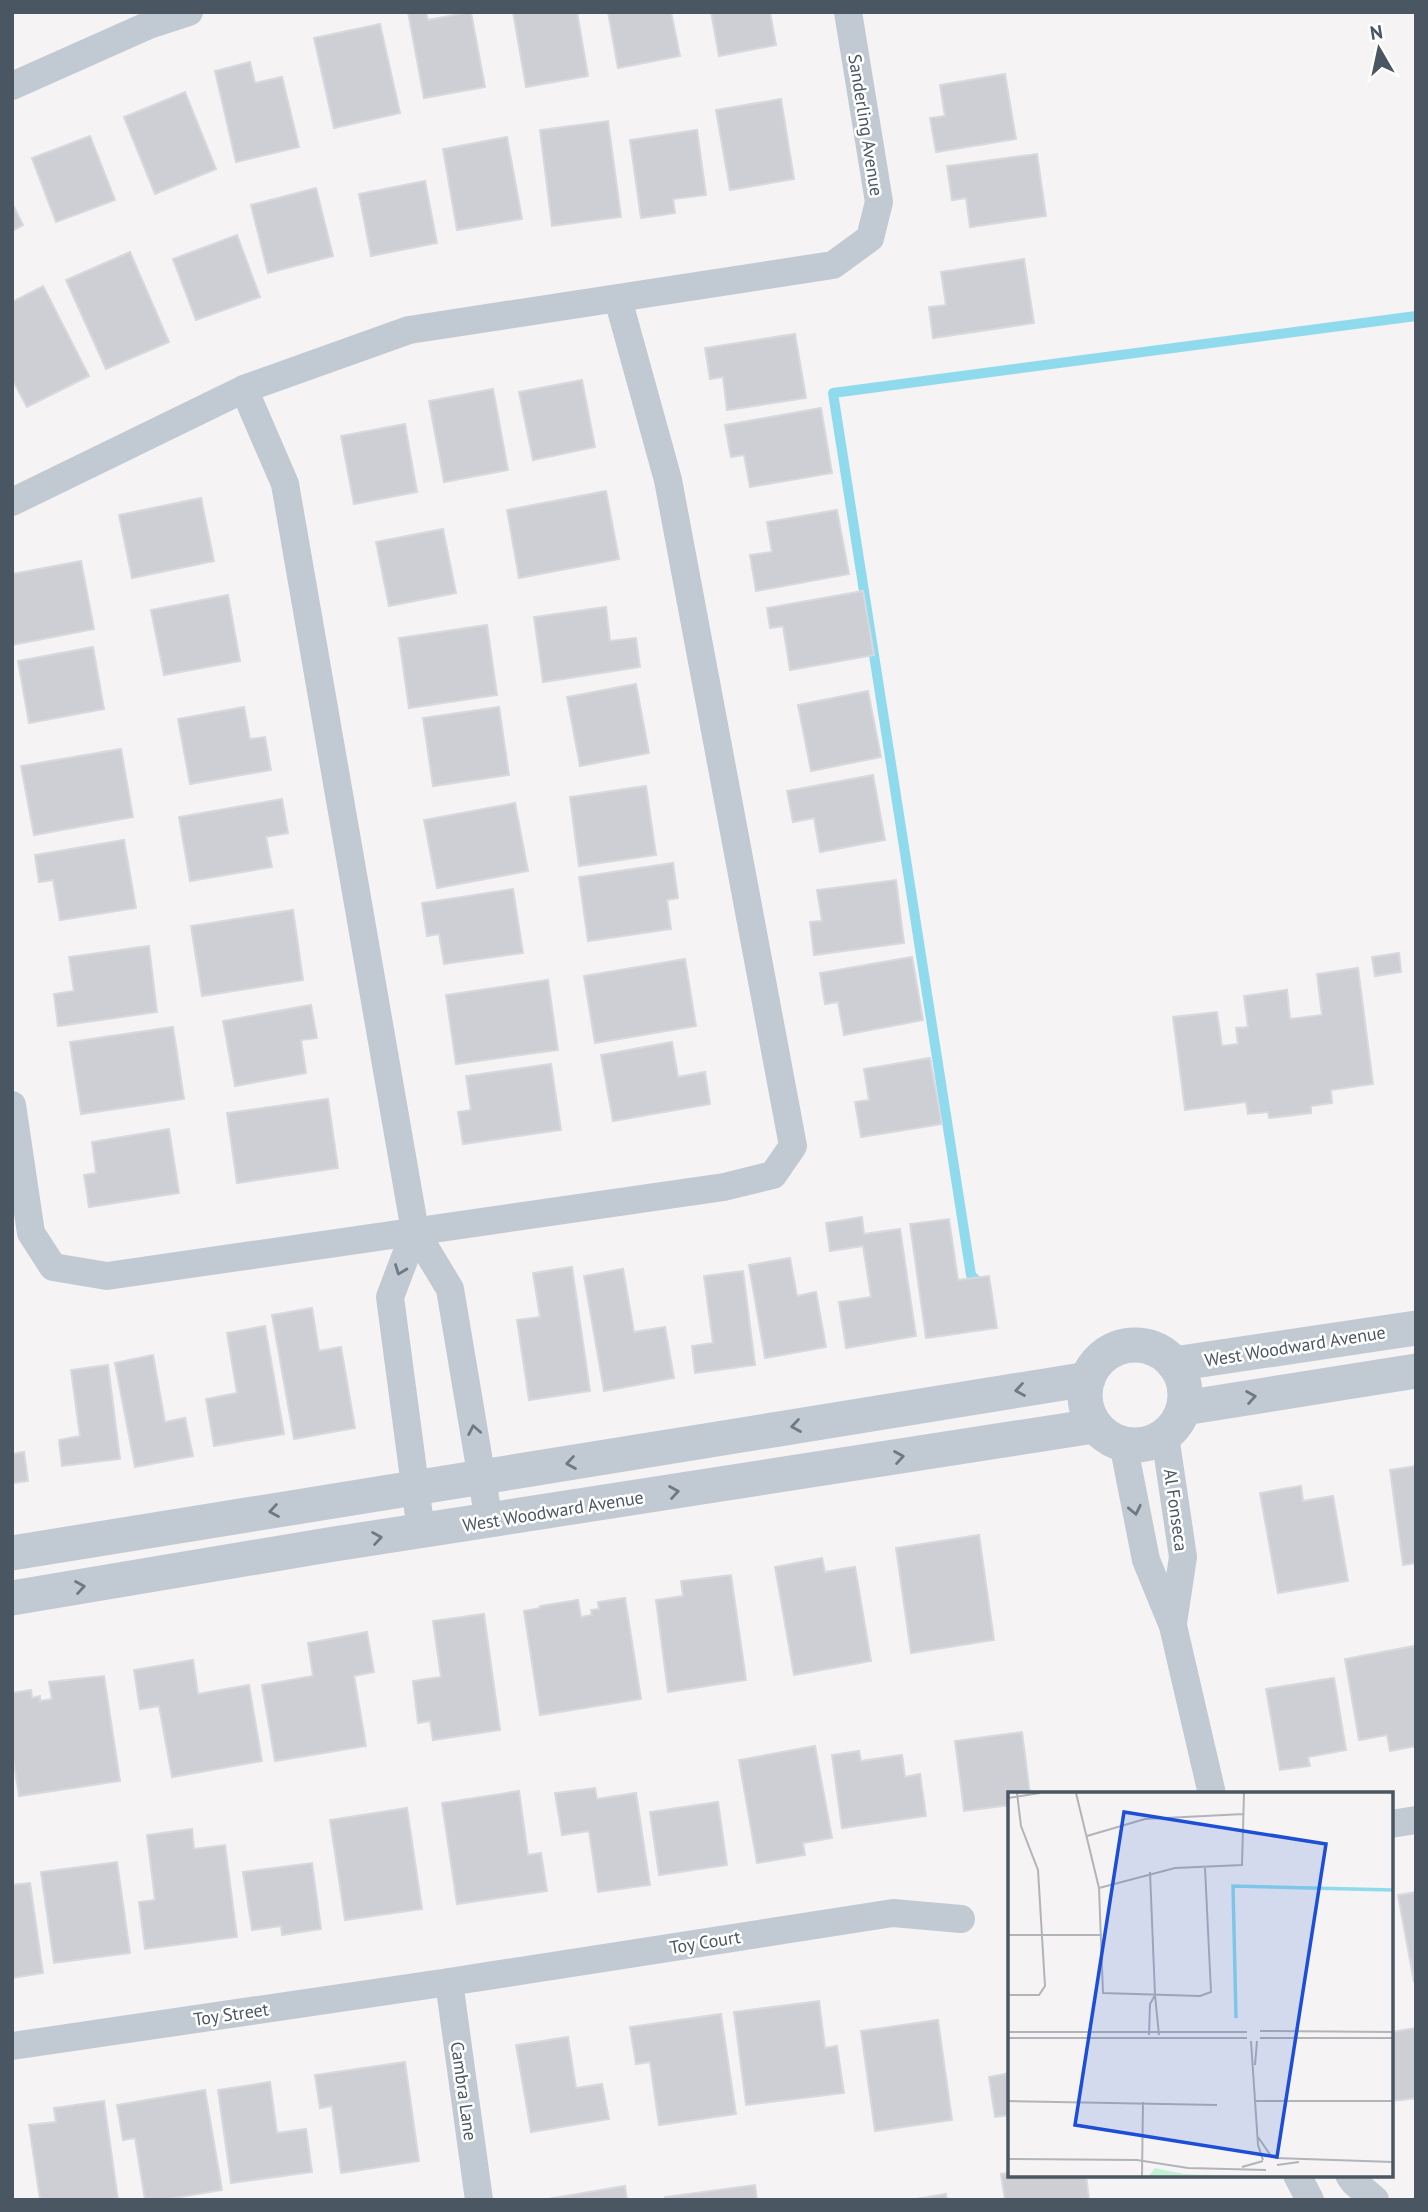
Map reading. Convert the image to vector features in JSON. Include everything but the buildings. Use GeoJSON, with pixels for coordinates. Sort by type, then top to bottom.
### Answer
{"type":"FeatureCollection","features":[{"type":"Feature","properties":{"kind":"street"},"geometry":{"type":"LineString","coordinates":[[12,86],[149,24],[189,12]]}},
{"type":"Feature","properties":{"kind":"street","name":"Sanderling Avenue"},"geometry":{"type":"LineString","coordinates":[[618,299],[833,265],[870,238],[879,202],[848,12]]}},
{"type":"Feature","properties":{"kind":"street"},"geometry":{"type":"LineString","coordinates":[[12,502],[244,389],[408,330],[618,299],[668,480],[793,1146],[773,1175],[724,1187],[107,1276],[53,1267],[31,1233],[12,1105]]}},
{"type":"Feature","properties":{"kind":"street"},"geometry":{"type":"LineString","coordinates":[[244,389],[285,484],[415,1231],[450,1289],[489,1521]]}},
{"type":"Feature","properties":{"kind":"street"},"geometry":{"type":"LineString","coordinates":[[415,1231],[390,1297],[421,1531]]}},
{"type":"Feature","properties":{"kind":"street","name":"West Woodward Avenue"},"geometry":{"type":"LineString","coordinates":[[1174,1364],[1416,1328]]}},
{"type":"Feature","properties":{"kind":"street"},"geometry":{"type":"LineString","coordinates":[[1134,1345],[1149,1348],[1163,1354],[1174,1364],[1183,1382],[1184,1408],[1165,1436],[1141,1445],[1108,1435],[1084,1405],[1088,1379],[1095,1366],[1106,1355],[1119,1348],[1134,1345]]}},
{"type":"Feature","properties":{"kind":"street"},"geometry":{"type":"LineString","coordinates":[[1184,1408],[1416,1371]]}},
{"type":"Feature","properties":{"kind":"street"},"geometry":{"type":"LineString","coordinates":[[12,1553],[1088,1379]]}},
{"type":"Feature","properties":{"kind":"street","name":"West Woodward Avenue"},"geometry":{"type":"LineString","coordinates":[[12,1598],[421,1531],[1108,1435]]}},
{"type":"Feature","properties":{"kind":"street","name":"Al Fonseca"},"geometry":{"type":"LineString","coordinates":[[1108,1435],[1146,1560],[1173,1626],[1212,1792]]}},
{"type":"Feature","properties":{"kind":"street","name":"Al Fonseca"},"geometry":{"type":"LineString","coordinates":[[1165,1436],[1183,1558],[1173,1626]]}},
{"type":"Feature","properties":{"kind":"street"},"geometry":{"type":"LineString","coordinates":[[323,1503],[328,1545]]}},
{"type":"Feature","properties":{"kind":"street"},"geometry":{"type":"LineString","coordinates":[[1393,1824],[1416,1820]]}},
{"type":"Feature","properties":{"kind":"street","name":"Toy Court"},"geometry":{"type":"LineString","coordinates":[[449,1982],[893,1913],[961,1919]]}},
{"type":"Feature","properties":{"kind":"street","name":"Toy Street"},"geometry":{"type":"LineString","coordinates":[[12,2046],[449,1982]]}},
{"type":"Feature","properties":{"kind":"street","name":"Cambra Lane"},"geometry":{"type":"LineString","coordinates":[[449,1982],[479,2200]]}},
{"type":"Feature","properties":{"kind":"street"},"geometry":{"type":"LineString","coordinates":[[1298,2177],[1310,2200]]}},
{"type":"Feature","properties":{"kind":"street"},"geometry":{"type":"LineString","coordinates":[[1350,2177],[1375,2200]]}},
{"type":"Feature","properties":{"kind":"waterway"},"geometry":{"type":"LineString","coordinates":[[984,1288],[971,1275],[833,393],[1416,316]]}}]}
